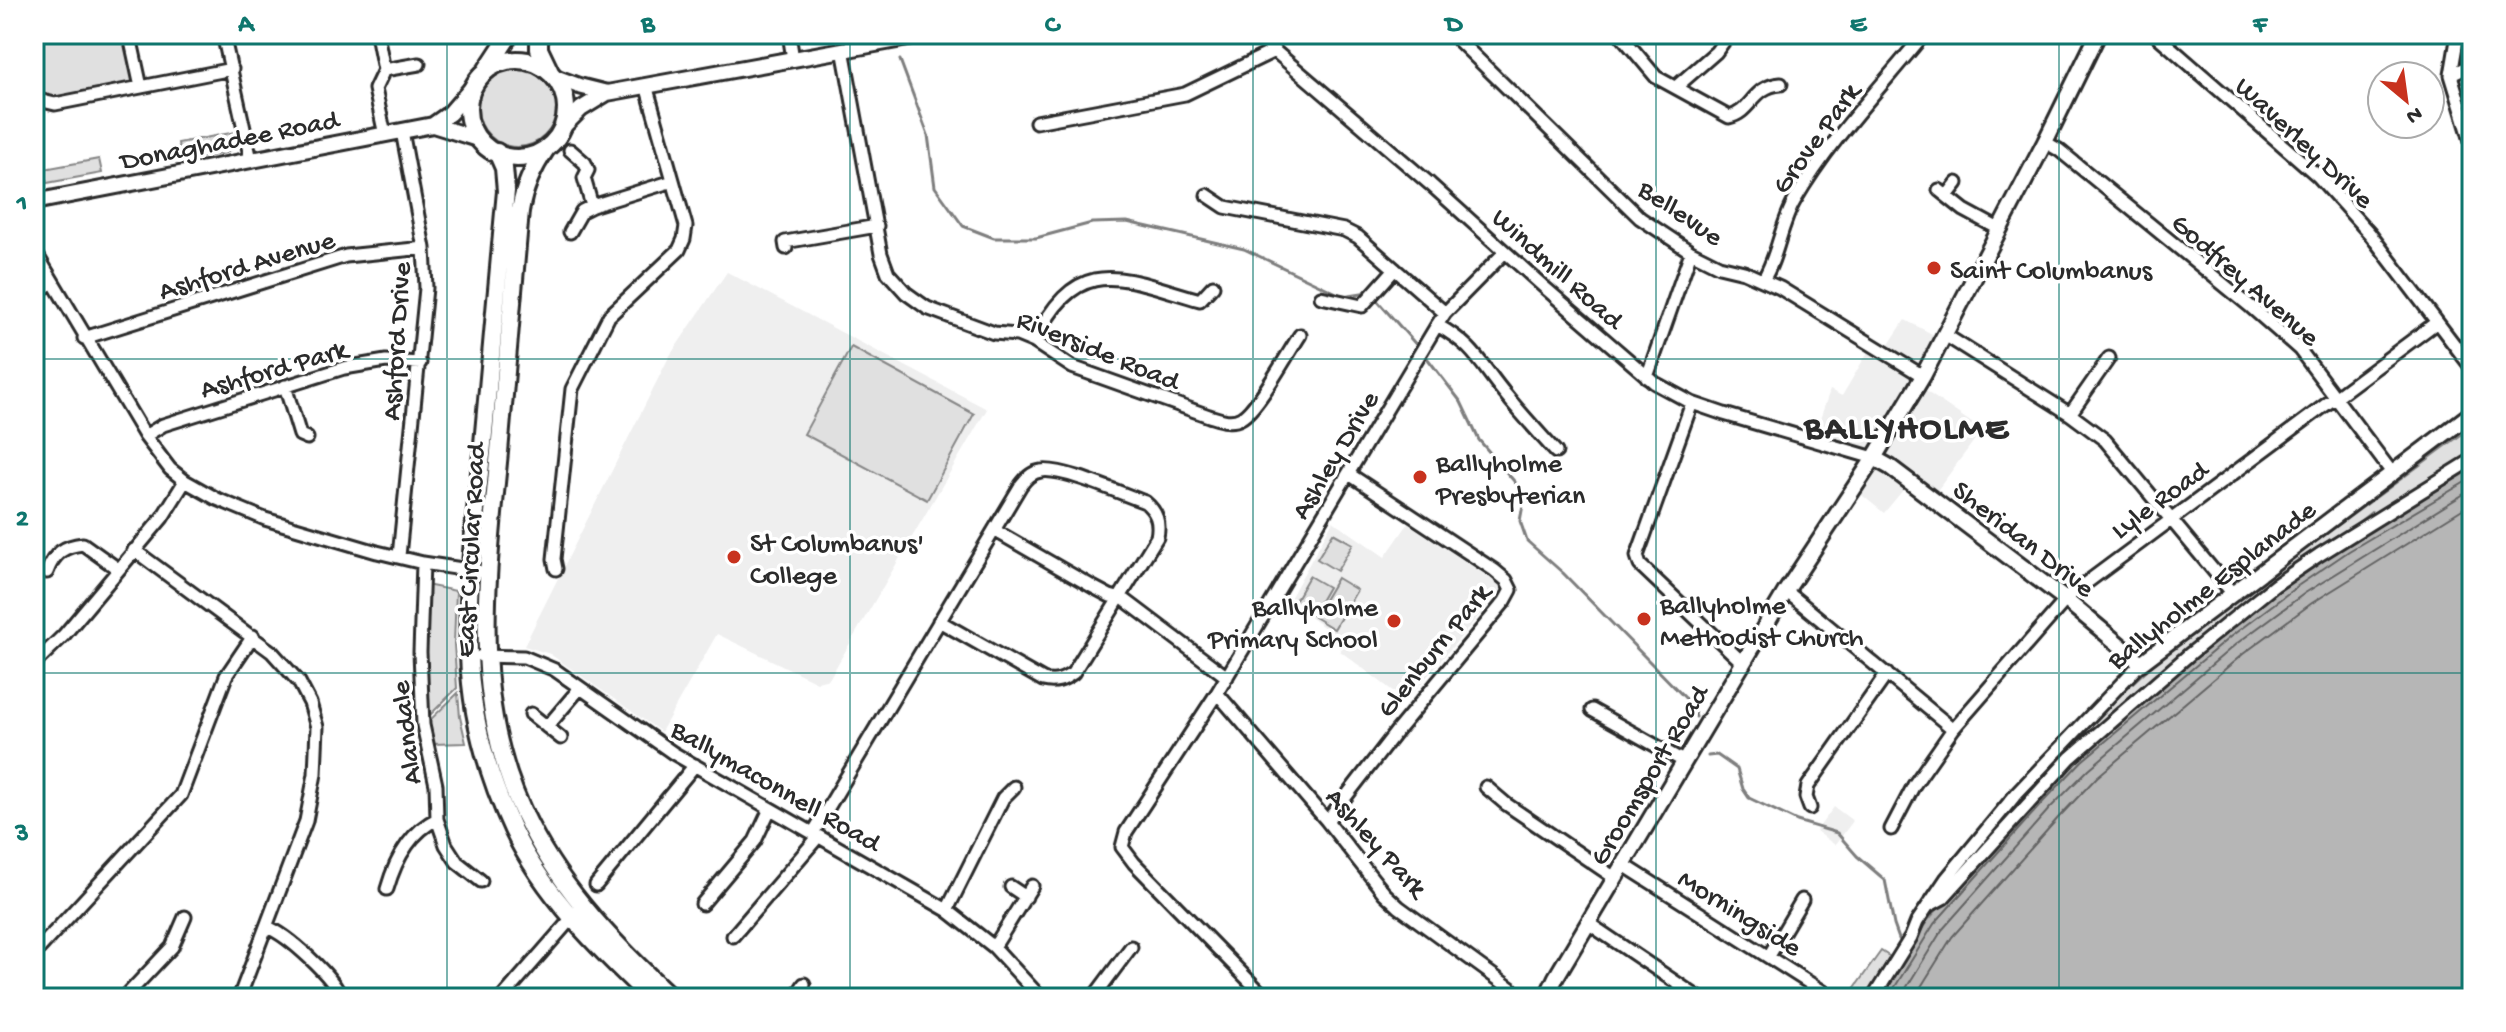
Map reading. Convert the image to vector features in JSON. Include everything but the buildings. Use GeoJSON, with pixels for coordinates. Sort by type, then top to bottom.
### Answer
{"type":"FeatureCollection","features":[{"type":"Feature","properties":{"kind":"highway"},"geometry":{"type":"LineString","coordinates":[[510,34],[479,79],[469,98],[468,112],[471,127],[486,147],[508,157],[521,158],[546,149],[563,127],[566,114],[562,88],[539,49],[539,34]]}},
{"type":"Feature","properties":{"kind":"highway"},"geometry":{"type":"LineString","coordinates":[[479,79],[495,65],[509,60],[538,64],[552,74]]}},
{"type":"Feature","properties":{"kind":"highway","name":"East Circular Road"},"geometry":{"type":"LineString","coordinates":[[479,571],[520,211],[531,171],[546,149]]}},
{"type":"Feature","properties":{"kind":"highway","name":"East Circular Road"},"geometry":{"type":"LineString","coordinates":[[497,152],[504,168],[506,191],[479,571],[477,656],[495,727],[529,825],[603,952],[651,998]]}},
{"type":"Feature","properties":{"kind":"highway","name":"East Circular Road"},"geometry":{"type":"LineString","coordinates":[[578,912],[672,998]]}},
{"type":"Feature","properties":{"kind":"main road"},"geometry":{"type":"LineString","coordinates":[[563,127],[581,109],[607,93],[930,34]]}},
{"type":"Feature","properties":{"kind":"main road","name":"Groomsport Road"},"geometry":{"type":"LineString","coordinates":[[1546,998],[1786,591],[1874,458],[1923,376],[2098,34]]}},
{"type":"Feature","properties":{"kind":"main road"},"geometry":{"type":"LineString","coordinates":[[552,74],[579,86],[607,93]]}},
{"type":"Feature","properties":{"kind":"main road"},"geometry":{"type":"LineString","coordinates":[[433,125],[450,113],[479,79]]}},
{"type":"Feature","properties":{"kind":"main road","name":"Donaghadee Road"},"geometry":{"type":"LineString","coordinates":[[34,202],[433,125],[478,139]]}},
{"type":"Feature","properties":{"kind":"main road","name":"Ballyholme Esplanade"},"geometry":{"type":"LineString","coordinates":[[2141,663],[2472,413]]}},
{"type":"Feature","properties":{"kind":"main road","name":"Sheridan Drive"},"geometry":{"type":"LineString","coordinates":[[1874,458],[2066,600],[2141,663]]}},
{"type":"Feature","properties":{"kind":"street"},"geometry":{"type":"LineString","coordinates":[[34,39],[38,34]]}},
{"type":"Feature","properties":{"kind":"street"},"geometry":{"type":"LineString","coordinates":[[124,34],[131,41],[141,87]]}},
{"type":"Feature","properties":{"kind":"street"},"geometry":{"type":"LineString","coordinates":[[223,34],[251,160]]}},
{"type":"Feature","properties":{"kind":"street"},"geometry":{"type":"LineString","coordinates":[[377,34],[384,70],[375,89],[385,135]]}},
{"type":"Feature","properties":{"kind":"street"},"geometry":{"type":"LineString","coordinates":[[789,34],[793,59]]}},
{"type":"Feature","properties":{"kind":"street","name":"Windmill Road"},"geometry":{"type":"LineString","coordinates":[[1255,34],[1396,154],[1647,377],[1670,393],[1692,403],[1874,458]]}},
{"type":"Feature","properties":{"kind":"street","name":"Bellevue"},"geometry":{"type":"LineString","coordinates":[[1452,34],[1640,218],[1691,252],[1719,266],[1780,288],[1923,376]]}},
{"type":"Feature","properties":{"kind":"street"},"geometry":{"type":"LineString","coordinates":[[1620,34],[1656,77],[1729,117],[1738,115],[1768,84],[1781,84]]}},
{"type":"Feature","properties":{"kind":"street"},"geometry":{"type":"LineString","coordinates":[[1676,87],[1716,52],[1729,34]]}},
{"type":"Feature","properties":{"kind":"street","name":"Grove Park"},"geometry":{"type":"LineString","coordinates":[[1763,280],[1787,215],[1801,190],[1924,34]]}},
{"type":"Feature","properties":{"kind":"street","name":"Waverley Drive"},"geometry":{"type":"LineString","coordinates":[[2155,34],[2318,176],[2370,234],[2472,368]]}},
{"type":"Feature","properties":{"kind":"street"},"geometry":{"type":"LineString","coordinates":[[2458,34],[2451,75],[2472,144]]}},
{"type":"Feature","properties":{"kind":"street","name":"Riverside Road"},"geometry":{"type":"LineString","coordinates":[[843,49],[881,254],[888,273],[906,293],[927,308],[994,333],[1017,335],[1034,342],[1072,367],[1209,416],[1233,421],[1243,418],[1261,396],[1300,335]]}},
{"type":"Feature","properties":{"kind":"street"},"geometry":{"type":"LineString","coordinates":[[1036,122],[1185,94],[1274,51]]}},
{"type":"Feature","properties":{"kind":"street"},"geometry":{"type":"LineString","coordinates":[[384,70],[419,64]]}},
{"type":"Feature","properties":{"kind":"street"},"geometry":{"type":"LineString","coordinates":[[2451,75],[2472,65]]}},
{"type":"Feature","properties":{"kind":"street"},"geometry":{"type":"LineString","coordinates":[[34,99],[55,104],[232,69]]}},
{"type":"Feature","properties":{"kind":"street"},"geometry":{"type":"LineString","coordinates":[[556,569],[554,559],[572,389],[609,316],[679,250],[684,239],[686,226],[646,85]]}},
{"type":"Feature","properties":{"kind":"street","name":"Ashford Drive"},"geometry":{"type":"LineString","coordinates":[[399,556],[426,288],[424,248],[402,131]]}},
{"type":"Feature","properties":{"kind":"street","name":"Godfrey Avenue"},"geometry":{"type":"LineString","coordinates":[[2045,142],[2071,160],[2299,349],[2393,474]]}},
{"type":"Feature","properties":{"kind":"street"},"geometry":{"type":"LineString","coordinates":[[570,150],[593,168],[584,178],[592,206]]}},
{"type":"Feature","properties":{"kind":"street"},"geometry":{"type":"LineString","coordinates":[[570,232],[582,211],[592,206],[673,181]]}},
{"type":"Feature","properties":{"kind":"street"},"geometry":{"type":"LineString","coordinates":[[1957,183],[1943,193],[1964,210],[1999,229]]}},
{"type":"Feature","properties":{"kind":"street"},"geometry":{"type":"LineString","coordinates":[[1207,195],[1225,207],[1344,230],[1358,237],[1445,313]]}},
{"type":"Feature","properties":{"kind":"street"},"geometry":{"type":"LineString","coordinates":[[786,248],[785,242],[877,226]]}},
{"type":"Feature","properties":{"kind":"street","name":"Ashford Avenue"},"geometry":{"type":"LineString","coordinates":[[84,338],[346,256],[424,248]]}},
{"type":"Feature","properties":{"kind":"street"},"geometry":{"type":"LineString","coordinates":[[34,250],[145,436],[170,469],[185,481],[217,499],[265,519],[377,552],[479,571]]}},
{"type":"Feature","properties":{"kind":"street","name":"Ashley Drive"},"geometry":{"type":"LineString","coordinates":[[1266,998],[1134,863],[1122,847],[1126,832],[1227,677],[1437,325],[1505,252]]}},
{"type":"Feature","properties":{"kind":"street"},"geometry":{"type":"LineString","coordinates":[[1647,377],[1691,252]]}},
{"type":"Feature","properties":{"kind":"street"},"geometry":{"type":"LineString","coordinates":[[1321,297],[1362,306],[1395,269]]}},
{"type":"Feature","properties":{"kind":"street"},"geometry":{"type":"LineString","coordinates":[[1034,342],[1060,299],[1088,280],[1102,277],[1123,279],[1200,300],[1213,286]]}},
{"type":"Feature","properties":{"kind":"street"},"geometry":{"type":"LineString","coordinates":[[34,293],[52,283]]}},
{"type":"Feature","properties":{"kind":"street","name":"Lyle Road"},"geometry":{"type":"LineString","coordinates":[[1891,829],[1914,785],[1953,729],[2079,587],[2437,322]]}},
{"type":"Feature","properties":{"kind":"street"},"geometry":{"type":"LineString","coordinates":[[1437,325],[1458,336],[1477,356],[1505,395],[1556,452]]}},
{"type":"Feature","properties":{"kind":"street"},"geometry":{"type":"LineString","coordinates":[[1945,335],[2070,414],[2105,440],[2233,594]]}},
{"type":"Feature","properties":{"kind":"street"},"geometry":{"type":"LineString","coordinates":[[2070,414],[2109,358]]}},
{"type":"Feature","properties":{"kind":"street","name":"Ashford Park"},"geometry":{"type":"LineString","coordinates":[[145,436],[163,425],[344,368],[386,361],[420,363]]}},
{"type":"Feature","properties":{"kind":"street"},"geometry":{"type":"LineString","coordinates":[[285,386],[300,435],[307,438]]}},
{"type":"Feature","properties":{"kind":"street"},"geometry":{"type":"LineString","coordinates":[[1692,403],[1637,556],[1640,565],[1743,663]]}},
{"type":"Feature","properties":{"kind":"street"},"geometry":{"type":"LineString","coordinates":[[1930,905],[1943,898],[2070,758],[2203,643],[2275,585],[2319,555],[2472,460]]}},
{"type":"Feature","properties":{"kind":"street"},"geometry":{"type":"LineString","coordinates":[[733,936],[815,835],[939,621],[1028,476],[1039,471],[1055,470],[1145,502],[1155,510],[1159,525],[1157,537],[1115,597],[1073,673],[1062,681],[1043,680],[939,621]]}},
{"type":"Feature","properties":{"kind":"street","name":"Glenburn Park"},"geometry":{"type":"LineString","coordinates":[[1327,821],[1511,590],[1506,580],[1494,570],[1349,474]]}},
{"type":"Feature","properties":{"kind":"street"},"geometry":{"type":"LineString","coordinates":[[34,664],[64,635],[162,518],[185,481]]}},
{"type":"Feature","properties":{"kind":"street"},"geometry":{"type":"LineString","coordinates":[[994,530],[1125,600],[1227,677]]}},
{"type":"Feature","properties":{"kind":"street"},"geometry":{"type":"LineString","coordinates":[[47,572],[59,551],[83,544],[118,569]]}},
{"type":"Feature","properties":{"kind":"street"},"geometry":{"type":"LineString","coordinates":[[134,550],[253,636],[286,665],[310,703],[317,727],[315,774],[306,821],[239,998]]}},
{"type":"Feature","properties":{"kind":"street","name":"Alandale"},"geometry":{"type":"LineString","coordinates":[[423,563],[420,652],[423,725],[436,785],[437,819],[446,845],[457,862],[481,881]]}},
{"type":"Feature","properties":{"kind":"street"},"geometry":{"type":"LineString","coordinates":[[1786,591],[1953,729]]}},
{"type":"Feature","properties":{"kind":"street"},"geometry":{"type":"LineString","coordinates":[[34,954],[181,795],[226,676],[253,636]]}},
{"type":"Feature","properties":{"kind":"street","name":"Ballymaconnell Road"},"geometry":{"type":"LineString","coordinates":[[477,656],[524,657],[544,664],[653,740],[947,910],[994,947],[1041,998]]}},
{"type":"Feature","properties":{"kind":"street","name":"Ballyholme Esplanade"},"geometry":{"type":"LineString","coordinates":[[1873,998],[1946,879],[2017,793],[2141,663]]}},
{"type":"Feature","properties":{"kind":"street"},"geometry":{"type":"LineString","coordinates":[[1810,808],[1806,797],[1808,786],[1887,674]]}},
{"type":"Feature","properties":{"kind":"street"},"geometry":{"type":"LineString","coordinates":[[547,727],[580,688]]}},
{"type":"Feature","properties":{"kind":"street","name":"Ashley Park"},"geometry":{"type":"LineString","coordinates":[[1217,693],[1384,893],[1524,998]]}},
{"type":"Feature","properties":{"kind":"street"},"geometry":{"type":"LineString","coordinates":[[1592,710],[1685,762]]}},
{"type":"Feature","properties":{"kind":"street"},"geometry":{"type":"LineString","coordinates":[[531,714],[561,738]]}},
{"type":"Feature","properties":{"kind":"street"},"geometry":{"type":"LineString","coordinates":[[596,885],[695,765]]}},
{"type":"Feature","properties":{"kind":"street"},"geometry":{"type":"LineString","coordinates":[[947,910],[1003,798],[1014,787]]}},
{"type":"Feature","properties":{"kind":"street","name":"Morningside"},"geometry":{"type":"LineString","coordinates":[[1486,787],[1506,804],[1769,956],[1833,998]]}},
{"type":"Feature","properties":{"kind":"street"},"geometry":{"type":"LineString","coordinates":[[702,904],[755,841],[770,809]]}},
{"type":"Feature","properties":{"kind":"street"},"geometry":{"type":"LineString","coordinates":[[387,889],[393,869],[416,832],[437,819]]}},
{"type":"Feature","properties":{"kind":"street"},"geometry":{"type":"LineString","coordinates":[[994,947],[1029,892],[1011,887]]}},
{"type":"Feature","properties":{"kind":"street"},"geometry":{"type":"LineString","coordinates":[[1769,956],[1802,900]]}},
{"type":"Feature","properties":{"kind":"street"},"geometry":{"type":"LineString","coordinates":[[502,998],[578,912]]}},
{"type":"Feature","properties":{"kind":"street"},"geometry":{"type":"LineString","coordinates":[[124,998],[172,947],[185,917]]}},
{"type":"Feature","properties":{"kind":"street"},"geometry":{"type":"LineString","coordinates":[[1588,923],[1699,998]]}},
{"type":"Feature","properties":{"kind":"street"},"geometry":{"type":"LineString","coordinates":[[267,927],[281,933],[337,987],[341,998]]}},
{"type":"Feature","properties":{"kind":"street"},"geometry":{"type":"LineString","coordinates":[[1093,998],[1131,947]]}},
{"type":"Feature","properties":{"kind":"street"},"geometry":{"type":"LineString","coordinates":[[795,998],[804,984]]}},
{"type":"Feature","properties":{"kind":"shaded area"},"geometry":{"type":"Polygon","coordinates":[[[44,34],[115,34],[127,46],[134,79],[124,87],[48,101],[34,96],[34,46],[44,34]]]}},
{"type":"Feature","properties":{"kind":"shaded area"},"geometry":{"type":"Polygon","coordinates":[[[509,69],[525,69],[539,75],[550,86],[556,108],[550,130],[539,141],[525,147],[509,147],[495,141],[484,130],[478,116],[478,100],[484,86],[495,75],[509,69]]]}},
{"type":"Feature","properties":{"kind":"shaded area"},"geometry":{"type":"Polygon","coordinates":[[[236,132],[236,143],[225,153],[181,161],[178,143],[236,132]]]}},
{"type":"Feature","properties":{"kind":"shaded area"},"geometry":{"type":"Polygon","coordinates":[[[99,159],[102,173],[47,183],[44,169],[99,159]]]}},
{"type":"Feature","properties":{"kind":"shaded area","name":"St Columbanus' College"},"geometry":{"type":"Polygon","coordinates":[[[727,272],[987,409],[829,679],[817,682],[717,634],[661,732],[550,654],[524,646],[669,357],[727,272]]]}},
{"type":"Feature","properties":{"kind":"shaded area"},"geometry":{"type":"Polygon","coordinates":[[[1905,320],[1936,336],[1911,381],[1982,430],[1930,500],[1908,484],[1884,513],[1853,488],[1871,451],[1816,431],[1830,390],[1842,396],[1872,345],[1884,352],[1905,320]]]}},
{"type":"Feature","properties":{"kind":"shaded area"},"geometry":{"type":"Polygon","coordinates":[[[851,347],[974,414],[927,500],[804,434],[851,347]]]}},
{"type":"Feature","properties":{"kind":"shaded area"},"geometry":{"type":"Polygon","coordinates":[[[2472,427],[2472,456],[2374,515],[2371,512],[2356,524],[2358,527],[2301,564],[1942,895],[2023,791],[2170,649],[2472,427]]]}},
{"type":"Feature","properties":{"kind":"shaded area","name":"Ballyholme Primary School"},"geometry":{"type":"Polygon","coordinates":[[[1333,521],[1385,557],[1408,524],[1500,585],[1500,591],[1406,701],[1340,651],[1342,640],[1288,602],[1333,521]]]}},
{"type":"Feature","properties":{"kind":"shaded area"},"geometry":{"type":"Polygon","coordinates":[[[1333,533],[1353,544],[1337,571],[1317,559],[1333,533]]]}},
{"type":"Feature","properties":{"kind":"shaded area"},"geometry":{"type":"Polygon","coordinates":[[[1309,576],[1328,587],[1312,615],[1293,604],[1309,576]]]}},
{"type":"Feature","properties":{"kind":"shaded area"},"geometry":{"type":"Polygon","coordinates":[[[1337,578],[1357,590],[1334,629],[1314,617],[1337,578]]]}},
{"type":"Feature","properties":{"kind":"shaded area"},"geometry":{"type":"Polygon","coordinates":[[[426,585],[456,591],[454,644],[457,688],[427,718],[424,662],[426,585]]]}},
{"type":"Feature","properties":{"kind":"shaded area"},"geometry":{"type":"Polygon","coordinates":[[[458,693],[466,743],[432,744],[428,722],[458,693]]]}},
{"type":"Feature","properties":{"kind":"shaded area"},"geometry":{"type":"Polygon","coordinates":[[[1834,807],[1853,821],[1835,845],[1816,831],[1834,807]]]}},
{"type":"Feature","properties":{"kind":"shaded area"},"geometry":{"type":"Polygon","coordinates":[[[1881,951],[1892,958],[1866,998],[1848,997],[1881,951]]]}},
{"type":"Feature","properties":{"kind":"water"},"geometry":{"type":"Polygon","coordinates":[[[2472,469],[2472,998],[1878,998],[1928,920],[2076,756],[2225,630],[2295,578],[2472,469]]]}},
{"type":"Feature","properties":{"kind":"waterway"},"geometry":{"type":"LineString","coordinates":[[900,60],[928,135],[935,187],[963,226],[994,238],[1036,238],[1092,223],[1127,222],[1244,249],[1343,296],[1368,292]]}},
{"type":"Feature","properties":{"kind":"waterway"},"geometry":{"type":"LineString","coordinates":[[1374,297],[1419,348]]}},
{"type":"Feature","properties":{"kind":"waterway"},"geometry":{"type":"LineString","coordinates":[[1424,354],[1461,402],[1479,440],[1525,494],[1520,521],[1527,541],[1563,573],[1692,705],[1696,717]]}},
{"type":"Feature","properties":{"kind":"waterway"},"geometry":{"type":"LineString","coordinates":[[1708,756],[1717,755],[1737,769],[1749,798],[1797,821],[1837,833],[1857,856],[1885,880],[1894,925],[1904,945]]}},
{"type":"Feature","properties":{"kind":"place","name":"Saint Columbanus"},"geometry":{"type":"Point","coordinates":[1934,268]}},
{"type":"Feature","properties":{"kind":"place","name":"Ballyholme Presbyterian"},"geometry":{"type":"Point","coordinates":[1420,477]}},
{"type":"Feature","properties":{"kind":"place","name":"St Columbanus' College"},"geometry":{"type":"Point","coordinates":[734,557]}},
{"type":"Feature","properties":{"kind":"place","name":"Ballyholme Methodist Church"},"geometry":{"type":"Point","coordinates":[1644,619]}},
{"type":"Feature","properties":{"kind":"place","name":"Ballyholme Primary School"},"geometry":{"type":"Point","coordinates":[1394,621]}},
{"type":"Feature","properties":{"kind":"district","name":"BALLYHOLME"},"geometry":{"type":"Point","coordinates":[1907,424]}}]}
